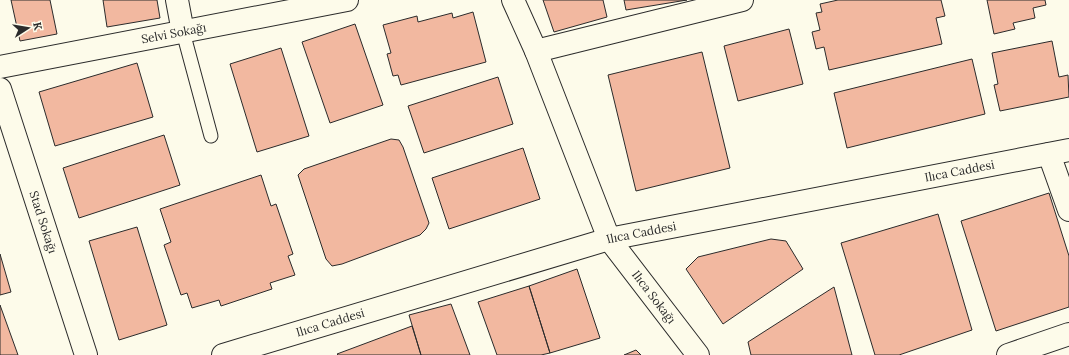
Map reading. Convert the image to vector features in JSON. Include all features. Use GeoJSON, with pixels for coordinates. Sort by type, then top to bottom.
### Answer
{"type":"FeatureCollection","features":[{"type":"Feature","properties":{"kind":"street"},"geometry":{"type":"LineString","coordinates":[[176,0],[183,32]]}},
{"type":"Feature","properties":{"kind":"street","name":"Selvi Sokağı"},"geometry":{"type":"LineString","coordinates":[[0,67],[347,0]]}},
{"type":"Feature","properties":{"kind":"street","name":"Ilıca Sokağı"},"geometry":{"type":"LineString","coordinates":[[513,0],[536,50],[609,238],[698,355]]}},
{"type":"Feature","properties":{"kind":"street"},"geometry":{"type":"LineString","coordinates":[[536,50],[742,0]]}},
{"type":"Feature","properties":{"kind":"street","name":"Stad Sokağı"},"geometry":{"type":"LineString","coordinates":[[0,89],[86,355]]}},
{"type":"Feature","properties":{"kind":"street"},"geometry":{"type":"LineString","coordinates":[[1059,152],[1069,210]]}},
{"type":"Feature","properties":{"kind":"street","name":"Ilıca Caddesi"},"geometry":{"type":"LineString","coordinates":[[223,355],[609,238],[1059,152]]}},
{"type":"Feature","properties":{"kind":"street"},"geometry":{"type":"LineString","coordinates":[[1008,355],[1069,334]]}},
{"type":"Feature","properties":{"kind":"lane"},"geometry":{"type":"LineString","coordinates":[[183,32],[211,136]]}},
{"type":"Feature","properties":{"kind":"building"},"geometry":{"type":"Polygon","coordinates":[[[11,0],[50,0],[57,34],[20,41],[11,0]]]}},
{"type":"Feature","properties":{"kind":"building"},"geometry":{"type":"Polygon","coordinates":[[[103,0],[157,0],[160,18],[107,27],[103,0]]]}},
{"type":"Feature","properties":{"kind":"building"},"geometry":{"type":"Polygon","coordinates":[[[543,0],[603,0],[607,17],[554,32],[543,0]]]}},
{"type":"Feature","properties":{"kind":"building"},"geometry":{"type":"Polygon","coordinates":[[[624,0],[687,0],[626,10],[624,0]]]}},
{"type":"Feature","properties":{"kind":"building"},"geometry":{"type":"Polygon","coordinates":[[[838,0],[941,0],[945,16],[936,18],[942,44],[829,70],[824,47],[816,49],[812,32],[820,30],[816,13],[822,12],[820,4],[838,0]]]}},
{"type":"Feature","properties":{"kind":"building"},"geometry":{"type":"Polygon","coordinates":[[[987,0],[1045,0],[1046,5],[1033,8],[1035,18],[1013,23],[1015,29],[994,34],[987,0]]]}},
{"type":"Feature","properties":{"kind":"building"},"geometry":{"type":"Polygon","coordinates":[[[473,12],[486,62],[401,85],[398,75],[393,76],[387,54],[391,53],[383,25],[417,16],[418,22],[452,13],[453,18],[473,12]]]}},
{"type":"Feature","properties":{"kind":"building"},"geometry":{"type":"Polygon","coordinates":[[[355,24],[383,105],[330,123],[302,42],[355,24]]]}},
{"type":"Feature","properties":{"kind":"building"},"geometry":{"type":"Polygon","coordinates":[[[789,29],[803,84],[738,101],[724,46],[789,29]]]}},
{"type":"Feature","properties":{"kind":"building"},"geometry":{"type":"Polygon","coordinates":[[[1052,41],[1059,77],[1068,75],[1069,97],[1000,111],[994,85],[998,84],[992,53],[1052,41]]]}},
{"type":"Feature","properties":{"kind":"building"},"geometry":{"type":"Polygon","coordinates":[[[281,48],[309,136],[257,152],[230,64],[281,48]]]}},
{"type":"Feature","properties":{"kind":"building"},"geometry":{"type":"Polygon","coordinates":[[[702,52],[730,168],[636,191],[608,75],[702,52]]]}},
{"type":"Feature","properties":{"kind":"building"},"geometry":{"type":"Polygon","coordinates":[[[972,59],[985,114],[847,148],[834,93],[972,59]]]}},
{"type":"Feature","properties":{"kind":"building"},"geometry":{"type":"Polygon","coordinates":[[[137,63],[153,117],[55,146],[39,92],[137,63]]]}},
{"type":"Feature","properties":{"kind":"building"},"geometry":{"type":"Polygon","coordinates":[[[498,77],[513,124],[424,153],[408,106],[498,77]]]}},
{"type":"Feature","properties":{"kind":"building"},"geometry":{"type":"Polygon","coordinates":[[[164,135],[180,185],[79,218],[63,168],[164,135]]]}},
{"type":"Feature","properties":{"kind":"building"},"geometry":{"type":"Polygon","coordinates":[[[391,139],[399,140],[403,147],[429,223],[420,235],[342,264],[332,266],[326,259],[298,175],[304,169],[391,139]]]}},
{"type":"Feature","properties":{"kind":"building"},"geometry":{"type":"Polygon","coordinates":[[[523,148],[540,199],[449,229],[432,178],[523,148]]]}},
{"type":"Feature","properties":{"kind":"building"},"geometry":{"type":"Polygon","coordinates":[[[261,175],[271,206],[276,204],[293,254],[288,256],[295,275],[270,283],[272,289],[221,306],[219,300],[192,308],[187,293],[181,295],[164,245],[171,242],[160,209],[261,175]]]}},
{"type":"Feature","properties":{"kind":"building"},"geometry":{"type":"Polygon","coordinates":[[[1049,193],[1069,256],[1069,307],[996,331],[961,221],[1049,193]]]}},
{"type":"Feature","properties":{"kind":"building"},"geometry":{"type":"Polygon","coordinates":[[[938,214],[972,330],[899,355],[875,355],[841,243],[938,214]]]}},
{"type":"Feature","properties":{"kind":"building"},"geometry":{"type":"Polygon","coordinates":[[[137,227],[167,325],[119,340],[89,241],[137,227]]]}},
{"type":"Feature","properties":{"kind":"building"},"geometry":{"type":"Polygon","coordinates":[[[771,239],[786,241],[803,269],[723,324],[686,269],[698,257],[771,239]]]}},
{"type":"Feature","properties":{"kind":"building"},"geometry":{"type":"Polygon","coordinates":[[[0,254],[11,292],[0,295],[0,254]]]}},
{"type":"Feature","properties":{"kind":"building"},"geometry":{"type":"Polygon","coordinates":[[[577,269],[600,338],[550,353],[529,286],[577,269]]]}},
{"type":"Feature","properties":{"kind":"building"},"geometry":{"type":"Polygon","coordinates":[[[529,286],[550,353],[541,355],[497,355],[478,302],[529,286]]]}},
{"type":"Feature","properties":{"kind":"building"},"geometry":{"type":"Polygon","coordinates":[[[834,287],[852,355],[751,355],[748,342],[834,287]]]}},
{"type":"Feature","properties":{"kind":"building"},"geometry":{"type":"Polygon","coordinates":[[[451,304],[470,355],[421,355],[409,315],[451,304]]]}},
{"type":"Feature","properties":{"kind":"building"},"geometry":{"type":"Polygon","coordinates":[[[0,305],[18,355],[0,355],[0,305]]]}},
{"type":"Feature","properties":{"kind":"building"},"geometry":{"type":"Polygon","coordinates":[[[412,326],[421,355],[337,354],[412,326]]]}},
{"type":"Feature","properties":{"kind":"building"},"geometry":{"type":"Polygon","coordinates":[[[636,350],[641,355],[624,355],[636,350]]]}}]}
